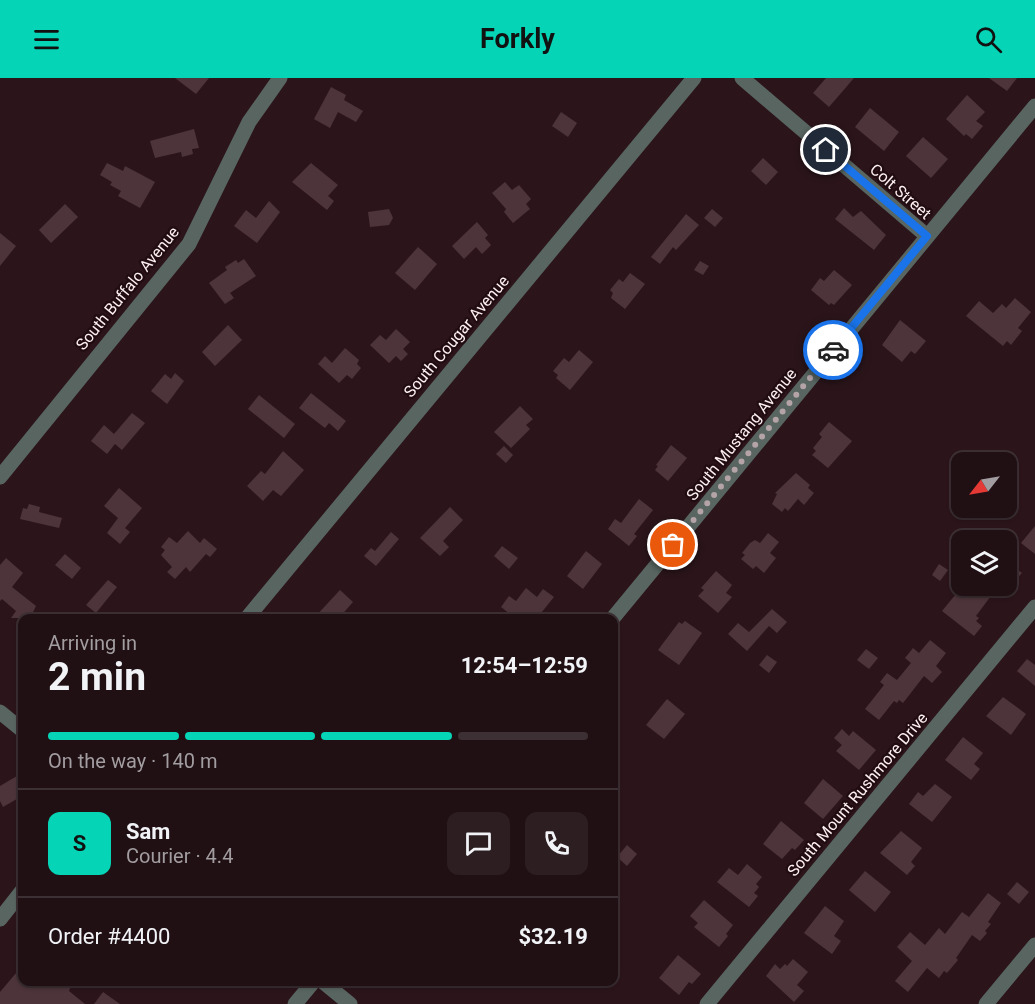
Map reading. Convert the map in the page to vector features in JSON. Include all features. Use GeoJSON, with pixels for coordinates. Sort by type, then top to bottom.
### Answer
{"type":"FeatureCollection","features":[{"type":"Feature","properties":{"kind":"street","name":"South Buffalo Avenue"},"geometry":{"type":"LineString","coordinates":[[0,477],[189,244],[249,122],[280,78]]}},
{"type":"Feature","properties":{"kind":"street","name":"South Cougar Avenue"},"geometry":{"type":"LineString","coordinates":[[250,614],[694,78]]}},
{"type":"Feature","properties":{"kind":"street","name":"Colt Street"},"geometry":{"type":"LineString","coordinates":[[742,78],[927,236]]}},
{"type":"Feature","properties":{"kind":"street","name":"South Mustang Avenue"},"geometry":{"type":"LineString","coordinates":[[616,614],[1035,106]]}},
{"type":"Feature","properties":{"kind":"street","name":"South Mount Rushmore Drive"},"geometry":{"type":"LineString","coordinates":[[707,1004],[1035,608]]}},
{"type":"Feature","properties":{"kind":"street"},"geometry":{"type":"LineString","coordinates":[[0,712],[18,727]]}},
{"type":"Feature","properties":{"kind":"street"},"geometry":{"type":"LineString","coordinates":[[0,919],[18,896]]}},
{"type":"Feature","properties":{"kind":"street"},"geometry":{"type":"LineString","coordinates":[[986,1004],[1035,945]]}},
{"type":"Feature","properties":{"kind":"street"},"geometry":{"type":"LineString","coordinates":[[295,1004],[310,986]]}},
{"type":"Feature","properties":{"kind":"street"},"geometry":{"type":"LineString","coordinates":[[328,986],[351,1004]]}},
{"type":"Feature","properties":{"kind":"building"},"geometry":{"type":"Polygon","coordinates":[[[175,78],[209,78],[196,94],[175,78]]]}},
{"type":"Feature","properties":{"kind":"building"},"geometry":{"type":"Polygon","coordinates":[[[826,78],[854,78],[829,107],[813,93],[826,78]]]}},
{"type":"Feature","properties":{"kind":"building"},"geometry":{"type":"Polygon","coordinates":[[[989,78],[1017,78],[1007,91],[989,78]]]}},
{"type":"Feature","properties":{"kind":"building"},"geometry":{"type":"Polygon","coordinates":[[[331,87],[346,95],[344,100],[363,111],[356,122],[338,112],[330,128],[314,119],[331,87]]]}},
{"type":"Feature","properties":{"kind":"building"},"geometry":{"type":"Polygon","coordinates":[[[967,95],[985,112],[976,121],[983,126],[972,139],[966,134],[964,136],[946,119],[967,95]]]}},
{"type":"Feature","properties":{"kind":"building"},"geometry":{"type":"Polygon","coordinates":[[[870,108],[899,132],[884,151],[855,127],[870,108]]]}},
{"type":"Feature","properties":{"kind":"building"},"geometry":{"type":"Polygon","coordinates":[[[561,112],[577,123],[568,137],[552,126],[561,112]]]}},
{"type":"Feature","properties":{"kind":"building"},"geometry":{"type":"Polygon","coordinates":[[[194,129],[199,148],[192,149],[193,154],[182,157],[181,152],[155,158],[150,141],[194,129]]]}},
{"type":"Feature","properties":{"kind":"building"},"geometry":{"type":"Polygon","coordinates":[[[923,137],[948,159],[931,178],[906,156],[923,137]]]}},
{"type":"Feature","properties":{"kind":"building"},"geometry":{"type":"Polygon","coordinates":[[[763,158],[778,172],[766,185],[751,171],[763,158]]]}},
{"type":"Feature","properties":{"kind":"building"},"geometry":{"type":"Polygon","coordinates":[[[107,163],[123,171],[125,166],[155,182],[140,208],[118,196],[121,191],[110,185],[112,182],[100,175],[107,163]]]}},
{"type":"Feature","properties":{"kind":"building"},"geometry":{"type":"Polygon","coordinates":[[[311,163],[338,185],[328,196],[334,201],[327,210],[292,182],[311,163]]]}},
{"type":"Feature","properties":{"kind":"building"},"geometry":{"type":"Polygon","coordinates":[[[505,182],[512,190],[519,185],[531,199],[526,204],[530,209],[513,223],[504,212],[506,209],[492,193],[505,182]]]}},
{"type":"Feature","properties":{"kind":"building"},"geometry":{"type":"Polygon","coordinates":[[[269,201],[280,212],[257,243],[234,226],[246,210],[256,218],[269,201]]]}},
{"type":"Feature","properties":{"kind":"building"},"geometry":{"type":"Polygon","coordinates":[[[65,204],[78,217],[51,243],[39,230],[65,204]]]}},
{"type":"Feature","properties":{"kind":"building"},"geometry":{"type":"Polygon","coordinates":[[[844,208],[853,217],[861,211],[886,235],[874,250],[835,219],[844,208]]]}},
{"type":"Feature","properties":{"kind":"building"},"geometry":{"type":"Polygon","coordinates":[[[389,209],[393,218],[389,225],[370,227],[368,212],[389,209]]]}},
{"type":"Feature","properties":{"kind":"building"},"geometry":{"type":"Polygon","coordinates":[[[712,209],[723,218],[715,227],[704,218],[712,209]]]}},
{"type":"Feature","properties":{"kind":"building"},"geometry":{"type":"Polygon","coordinates":[[[686,214],[699,225],[676,250],[673,247],[660,264],[651,257],[686,214]]]}},
{"type":"Feature","properties":{"kind":"building"},"geometry":{"type":"Polygon","coordinates":[[[477,222],[488,235],[485,238],[491,245],[482,254],[476,247],[464,259],[452,246],[477,222]]]}},
{"type":"Feature","properties":{"kind":"building"},"geometry":{"type":"Polygon","coordinates":[[[0,233],[16,246],[0,266],[0,233]]]}},
{"type":"Feature","properties":{"kind":"building"},"geometry":{"type":"Polygon","coordinates":[[[418,247],[437,264],[415,290],[395,273],[418,247]]]}},
{"type":"Feature","properties":{"kind":"building"},"geometry":{"type":"Polygon","coordinates":[[[244,259],[256,276],[230,293],[234,298],[225,304],[209,283],[227,270],[225,267],[236,260],[238,263],[244,259]]]}},
{"type":"Feature","properties":{"kind":"building"},"geometry":{"type":"Polygon","coordinates":[[[700,261],[709,266],[703,275],[694,270],[700,261]]]}},
{"type":"Feature","properties":{"kind":"building"},"geometry":{"type":"Polygon","coordinates":[[[834,270],[852,285],[834,305],[831,303],[829,305],[811,290],[820,278],[824,281],[834,270]]]}},
{"type":"Feature","properties":{"kind":"building"},"geometry":{"type":"Polygon","coordinates":[[[630,273],[645,284],[625,309],[611,298],[613,293],[610,290],[619,279],[623,282],[630,273]]]}},
{"type":"Feature","properties":{"kind":"building"},"geometry":{"type":"Polygon","coordinates":[[[1015,298],[1031,312],[1018,328],[1022,331],[1011,345],[1007,341],[1003,346],[966,316],[979,301],[993,313],[1002,304],[1006,308],[1015,298]]]}},
{"type":"Feature","properties":{"kind":"building"},"geometry":{"type":"Polygon","coordinates":[[[900,320],[926,341],[915,354],[911,351],[902,362],[882,345],[900,320]]]}},
{"type":"Feature","properties":{"kind":"building"},"geometry":{"type":"Polygon","coordinates":[[[228,325],[242,340],[215,366],[202,352],[228,325]]]}},
{"type":"Feature","properties":{"kind":"building"},"geometry":{"type":"Polygon","coordinates":[[[396,329],[410,342],[403,349],[408,354],[401,361],[396,356],[389,363],[370,345],[380,335],[386,340],[396,329]]]}},
{"type":"Feature","properties":{"kind":"building"},"geometry":{"type":"Polygon","coordinates":[[[345,348],[359,360],[357,364],[361,368],[352,379],[347,375],[339,383],[318,364],[325,356],[332,363],[345,348]]]}},
{"type":"Feature","properties":{"kind":"building"},"geometry":{"type":"Polygon","coordinates":[[[579,350],[593,362],[570,390],[556,378],[558,375],[553,371],[564,358],[569,362],[579,350]]]}},
{"type":"Feature","properties":{"kind":"building"},"geometry":{"type":"Polygon","coordinates":[[[175,373],[184,381],[167,404],[151,391],[165,374],[171,379],[175,373]]]}},
{"type":"Feature","properties":{"kind":"building"},"geometry":{"type":"Polygon","coordinates":[[[311,393],[346,421],[338,431],[329,423],[325,428],[299,408],[311,393]]]}},
{"type":"Feature","properties":{"kind":"building"},"geometry":{"type":"Polygon","coordinates":[[[259,395],[295,424],[284,438],[248,409],[259,395]]]}},
{"type":"Feature","properties":{"kind":"building"},"geometry":{"type":"Polygon","coordinates":[[[520,406],[533,419],[526,425],[530,429],[511,448],[494,432],[520,406]]]}},
{"type":"Feature","properties":{"kind":"building"},"geometry":{"type":"Polygon","coordinates":[[[132,413],[145,423],[122,450],[115,444],[107,454],[91,441],[104,425],[114,434],[132,413]]]}},
{"type":"Feature","properties":{"kind":"building"},"geometry":{"type":"Polygon","coordinates":[[[829,422],[852,441],[828,468],[812,455],[816,451],[813,448],[822,437],[819,434],[829,422]]]}},
{"type":"Feature","properties":{"kind":"building"},"geometry":{"type":"Polygon","coordinates":[[[671,445],[687,458],[668,481],[655,470],[658,466],[656,465],[671,445]]]}},
{"type":"Feature","properties":{"kind":"building"},"geometry":{"type":"Polygon","coordinates":[[[504,446],[513,455],[506,463],[496,454],[504,446]]]}},
{"type":"Feature","properties":{"kind":"building"},"geometry":{"type":"Polygon","coordinates":[[[283,451],[304,470],[281,496],[273,490],[263,501],[247,486],[261,471],[265,474],[283,451]]]}},
{"type":"Feature","properties":{"kind":"building"},"geometry":{"type":"Polygon","coordinates":[[[796,473],[810,485],[808,488],[814,493],[804,505],[798,499],[788,511],[785,508],[782,512],[772,504],[777,494],[775,493],[796,473]]]}},
{"type":"Feature","properties":{"kind":"building"},"geometry":{"type":"Polygon","coordinates":[[[119,488],[142,508],[125,528],[130,532],[120,544],[107,533],[118,518],[104,506],[119,488]]]}},
{"type":"Feature","properties":{"kind":"building"},"geometry":{"type":"Polygon","coordinates":[[[639,499],[653,510],[634,534],[637,536],[629,546],[608,529],[615,519],[621,523],[639,499]]]}},
{"type":"Feature","properties":{"kind":"building"},"geometry":{"type":"Polygon","coordinates":[[[29,504],[40,507],[39,512],[62,518],[59,528],[20,519],[23,508],[27,509],[29,504]]]}},
{"type":"Feature","properties":{"kind":"building"},"geometry":{"type":"Polygon","coordinates":[[[450,507],[463,520],[443,541],[449,547],[440,556],[420,538],[450,507]]]}},
{"type":"Feature","properties":{"kind":"building"},"geometry":{"type":"Polygon","coordinates":[[[1035,526],[1035,554],[1021,543],[1035,526]]]}},
{"type":"Feature","properties":{"kind":"building"},"geometry":{"type":"Polygon","coordinates":[[[188,531],[200,543],[204,538],[217,549],[210,557],[206,554],[190,572],[186,567],[175,579],[167,572],[172,567],[161,555],[165,550],[161,547],[169,537],[177,543],[188,531]]]}},
{"type":"Feature","properties":{"kind":"building"},"geometry":{"type":"Polygon","coordinates":[[[391,532],[399,539],[376,566],[364,556],[371,548],[375,551],[391,532]]]}},
{"type":"Feature","properties":{"kind":"building"},"geometry":{"type":"Polygon","coordinates":[[[768,533],[779,542],[770,553],[776,558],[764,573],[756,566],[753,569],[741,559],[745,555],[742,553],[750,543],[755,540],[760,543],[768,533]]]}},
{"type":"Feature","properties":{"kind":"building"},"geometry":{"type":"Polygon","coordinates":[[[502,546],[518,558],[509,569],[494,556],[502,546]]]}},
{"type":"Feature","properties":{"kind":"building"},"geometry":{"type":"Polygon","coordinates":[[[586,551],[602,564],[583,589],[567,576],[586,551]]]}},
{"type":"Feature","properties":{"kind":"building"},"geometry":{"type":"Polygon","coordinates":[[[65,554],[81,568],[72,579],[55,565],[65,554]]]}},
{"type":"Feature","properties":{"kind":"building"},"geometry":{"type":"Polygon","coordinates":[[[6,558],[23,573],[12,587],[36,606],[32,614],[18,614],[18,618],[11,618],[16,611],[2,599],[0,601],[0,565],[6,558]]]}},
{"type":"Feature","properties":{"kind":"building"},"geometry":{"type":"Polygon","coordinates":[[[939,564],[948,570],[940,581],[932,575],[939,564]]]}},
{"type":"Feature","properties":{"kind":"building"},"geometry":{"type":"Polygon","coordinates":[[[1017,569],[1022,573],[1017,579],[1017,569]]]}},
{"type":"Feature","properties":{"kind":"building"},"geometry":{"type":"Polygon","coordinates":[[[716,571],[732,585],[726,593],[732,597],[718,613],[698,596],[704,590],[701,588],[716,571]]]}},
{"type":"Feature","properties":{"kind":"building"},"geometry":{"type":"Polygon","coordinates":[[[108,580],[117,587],[96,613],[86,605],[108,580]]]}},
{"type":"Feature","properties":{"kind":"building"},"geometry":{"type":"Polygon","coordinates":[[[526,588],[537,597],[543,589],[554,597],[540,614],[510,614],[501,607],[509,596],[516,601],[526,588]]]}},
{"type":"Feature","properties":{"kind":"building"},"geometry":{"type":"Polygon","coordinates":[[[340,590],[353,602],[342,614],[318,614],[340,590]]]}},
{"type":"Feature","properties":{"kind":"building"},"geometry":{"type":"Polygon","coordinates":[[[954,596],[962,598],[964,596],[991,596],[976,616],[979,618],[976,621],[982,626],[974,636],[942,611],[954,596]]]}},
{"type":"Feature","properties":{"kind":"building"},"geometry":{"type":"Polygon","coordinates":[[[772,609],[787,622],[777,633],[769,626],[747,651],[728,634],[738,623],[749,632],[772,609]]]}},
{"type":"Feature","properties":{"kind":"building"},"geometry":{"type":"Polygon","coordinates":[[[685,621],[702,633],[679,665],[658,650],[679,622],[682,624],[685,621]]]}},
{"type":"Feature","properties":{"kind":"building"},"geometry":{"type":"Polygon","coordinates":[[[930,640],[946,653],[936,666],[942,672],[932,683],[924,676],[903,703],[899,700],[897,703],[894,701],[879,720],[865,709],[884,685],[880,682],[887,673],[897,680],[911,663],[905,658],[913,648],[919,653],[930,640]]]}},
{"type":"Feature","properties":{"kind":"building"},"geometry":{"type":"Polygon","coordinates":[[[866,649],[878,658],[869,669],[857,660],[866,649]]]}},
{"type":"Feature","properties":{"kind":"building"},"geometry":{"type":"Polygon","coordinates":[[[767,655],[777,662],[769,673],[759,665],[767,655]]]}},
{"type":"Feature","properties":{"kind":"building"},"geometry":{"type":"Polygon","coordinates":[[[1027,659],[1035,665],[1035,686],[1017,671],[1027,659]]]}},
{"type":"Feature","properties":{"kind":"building"},"geometry":{"type":"Polygon","coordinates":[[[1003,697],[1026,714],[1011,735],[986,716],[1003,697]]]}},
{"type":"Feature","properties":{"kind":"building"},"geometry":{"type":"Polygon","coordinates":[[[667,699],[685,714],[664,739],[646,725],[667,699]]]}},
{"type":"Feature","properties":{"kind":"building"},"geometry":{"type":"Polygon","coordinates":[[[842,729],[849,736],[853,731],[876,750],[859,770],[836,751],[842,745],[834,738],[842,729]]]}},
{"type":"Feature","properties":{"kind":"building"},"geometry":{"type":"Polygon","coordinates":[[[963,737],[983,753],[974,764],[980,769],[971,780],[945,760],[963,737]]]}},
{"type":"Feature","properties":{"kind":"building"},"geometry":{"type":"Polygon","coordinates":[[[18,775],[18,798],[3,807],[0,801],[0,786],[18,775]]]}},
{"type":"Feature","properties":{"kind":"building"},"geometry":{"type":"Polygon","coordinates":[[[823,779],[843,796],[823,819],[804,803],[823,779]]]}},
{"type":"Feature","properties":{"kind":"building"},"geometry":{"type":"Polygon","coordinates":[[[935,784],[952,797],[932,822],[909,804],[918,792],[923,796],[935,784]]]}},
{"type":"Feature","properties":{"kind":"building"},"geometry":{"type":"Polygon","coordinates":[[[781,821],[804,840],[782,859],[763,844],[781,821]]]}},
{"type":"Feature","properties":{"kind":"building"},"geometry":{"type":"Polygon","coordinates":[[[901,831],[922,848],[911,862],[915,866],[907,875],[880,853],[901,831]]]}},
{"type":"Feature","properties":{"kind":"building"},"geometry":{"type":"Polygon","coordinates":[[[627,845],[637,854],[627,866],[618,856],[627,845]]]}},
{"type":"Feature","properties":{"kind":"building"},"geometry":{"type":"Polygon","coordinates":[[[747,864],[762,877],[756,884],[759,887],[754,893],[758,896],[749,907],[717,882],[729,868],[738,875],[747,864]]]}},
{"type":"Feature","properties":{"kind":"building"},"geometry":{"type":"Polygon","coordinates":[[[865,871],[891,892],[875,912],[849,890],[865,871]]]}},
{"type":"Feature","properties":{"kind":"building"},"geometry":{"type":"Polygon","coordinates":[[[1017,882],[1029,892],[1019,904],[1007,894],[1017,882]]]}},
{"type":"Feature","properties":{"kind":"building"},"geometry":{"type":"Polygon","coordinates":[[[988,893],[1001,903],[988,922],[991,924],[985,931],[987,933],[980,941],[972,935],[956,958],[958,960],[947,973],[944,971],[939,978],[927,968],[908,992],[895,981],[912,961],[897,947],[910,932],[925,945],[939,928],[945,934],[962,912],[969,917],[988,893]]]}},
{"type":"Feature","properties":{"kind":"building"},"geometry":{"type":"Polygon","coordinates":[[[704,900],[733,925],[719,947],[694,927],[698,923],[690,916],[704,900]]]}},
{"type":"Feature","properties":{"kind":"building"},"geometry":{"type":"Polygon","coordinates":[[[825,906],[844,921],[834,936],[841,941],[832,954],[804,933],[825,906]]]}},
{"type":"Feature","properties":{"kind":"building"},"geometry":{"type":"Polygon","coordinates":[[[678,955],[701,974],[692,984],[689,982],[679,995],[659,978],[678,955]]]}},
{"type":"Feature","properties":{"kind":"building"},"geometry":{"type":"Polygon","coordinates":[[[793,959],[808,972],[797,985],[804,991],[794,1002],[766,976],[775,964],[780,969],[785,964],[787,966],[793,959]]]}},
{"type":"Feature","properties":{"kind":"building"},"geometry":{"type":"Polygon","coordinates":[[[18,971],[18,986],[71,986],[69,991],[85,1004],[0,1004],[0,992],[18,971]]]}},
{"type":"Feature","properties":{"kind":"building"},"geometry":{"type":"Polygon","coordinates":[[[103,992],[120,1004],[94,1004],[103,992]]]}},
{"type":"Feature","properties":{"kind":"way so far"},"geometry":{"type":"LineString","coordinates":[[673,545],[833,350]]}},
{"type":"Feature","properties":{"kind":"route"},"geometry":{"type":"LineString","coordinates":[[826,150],[927,236],[833,350]]}}]}
